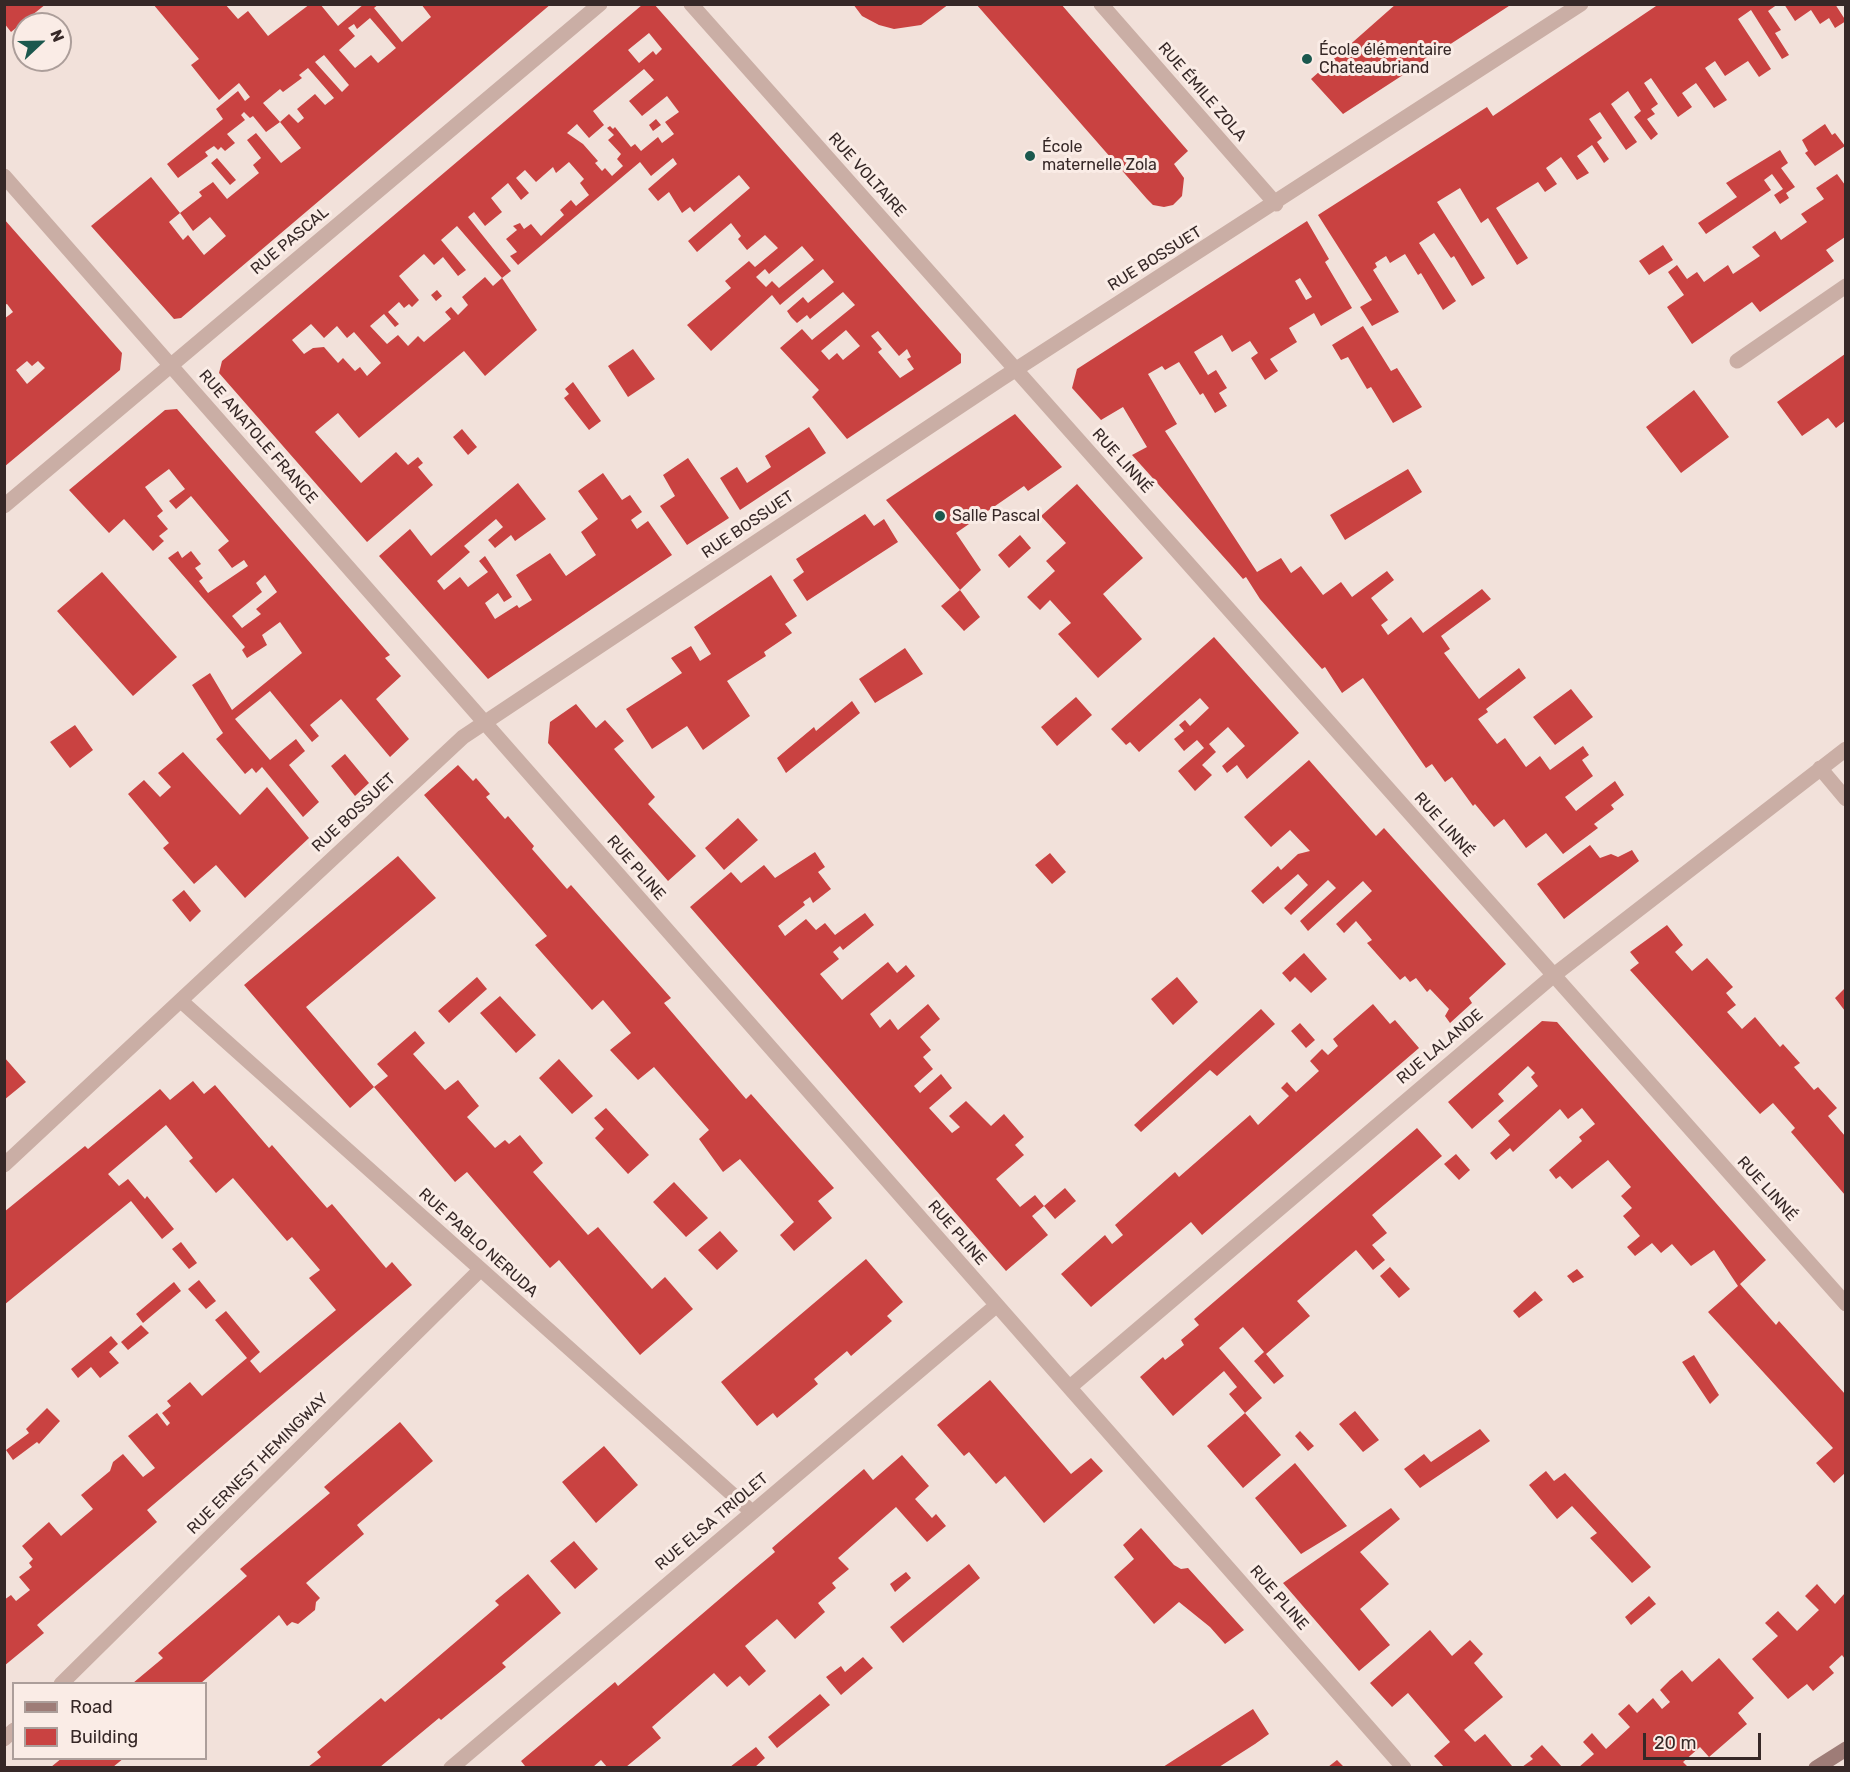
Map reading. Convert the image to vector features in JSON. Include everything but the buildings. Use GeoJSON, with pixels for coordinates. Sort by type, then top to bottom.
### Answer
{"type":"FeatureCollection","features":[{"type":"Feature","properties":{"kind":"street","name":"RUE PASCAL"},"geometry":{"type":"LineString","coordinates":[[4,506],[600,4]]}},
{"type":"Feature","properties":{"kind":"street","name":"RUE VOLTAIRE"},"geometry":{"type":"LineString","coordinates":[[691,4],[1016,369]]}},
{"type":"Feature","properties":{"kind":"street","name":"RUE ÉMILE ZOLA"},"geometry":{"type":"LineString","coordinates":[[1101,4],[1276,204]]}},
{"type":"Feature","properties":{"kind":"street","name":"RUE BOSSUET"},"geometry":{"type":"LineString","coordinates":[[4,1165],[430,765],[484,722],[1016,369],[1276,204],[1581,4]]}},
{"type":"Feature","properties":{"kind":"street","name":"RUE ANATOLE FRANCE"},"geometry":{"type":"LineString","coordinates":[[4,176],[484,722]]}},
{"type":"Feature","properties":{"kind":"street"},"geometry":{"type":"LineString","coordinates":[[1737,361],[1845,286]]}},
{"type":"Feature","properties":{"kind":"street","name":"RUE LINNÉ"},"geometry":{"type":"LineString","coordinates":[[1016,369],[1845,1304]]}},
{"type":"Feature","properties":{"kind":"street","name":"RUE PLINE"},"geometry":{"type":"LineString","coordinates":[[484,722],[1404,1767]]}},
{"type":"Feature","properties":{"kind":"street","name":"RUE LALANDE"},"geometry":{"type":"LineString","coordinates":[[1070,1387],[1554,975],[1845,749]]}},
{"type":"Feature","properties":{"kind":"street"},"geometry":{"type":"LineString","coordinates":[[1820,768],[1845,799]]}},
{"type":"Feature","properties":{"kind":"street","name":"RUE PABLO NERUDA"},"geometry":{"type":"LineString","coordinates":[[181,1001],[752,1512]]}},
{"type":"Feature","properties":{"kind":"street","name":"RUE ERNEST HEMINGWAY"},"geometry":{"type":"LineString","coordinates":[[62,1682],[480,1270]]}},
{"type":"Feature","properties":{"kind":"street","name":"RUE ELSA TRIOLET"},"geometry":{"type":"LineString","coordinates":[[450,1767],[997,1305]]}},
{"type":"Feature","properties":{"kind":"street"},"geometry":{"type":"LineString","coordinates":[[1816,1767],[1845,1749]]}},
{"type":"Feature","properties":{"kind":"place","name":"École élémentaire Chateaubriand"},"geometry":{"type":"Point","coordinates":[1307,59]}},
{"type":"Feature","properties":{"kind":"place","name":"École maternelle Zola"},"geometry":{"type":"Point","coordinates":[1030,156]}},
{"type":"Feature","properties":{"kind":"place","name":"Salle Pascal"},"geometry":{"type":"Point","coordinates":[940,516]}}]}
